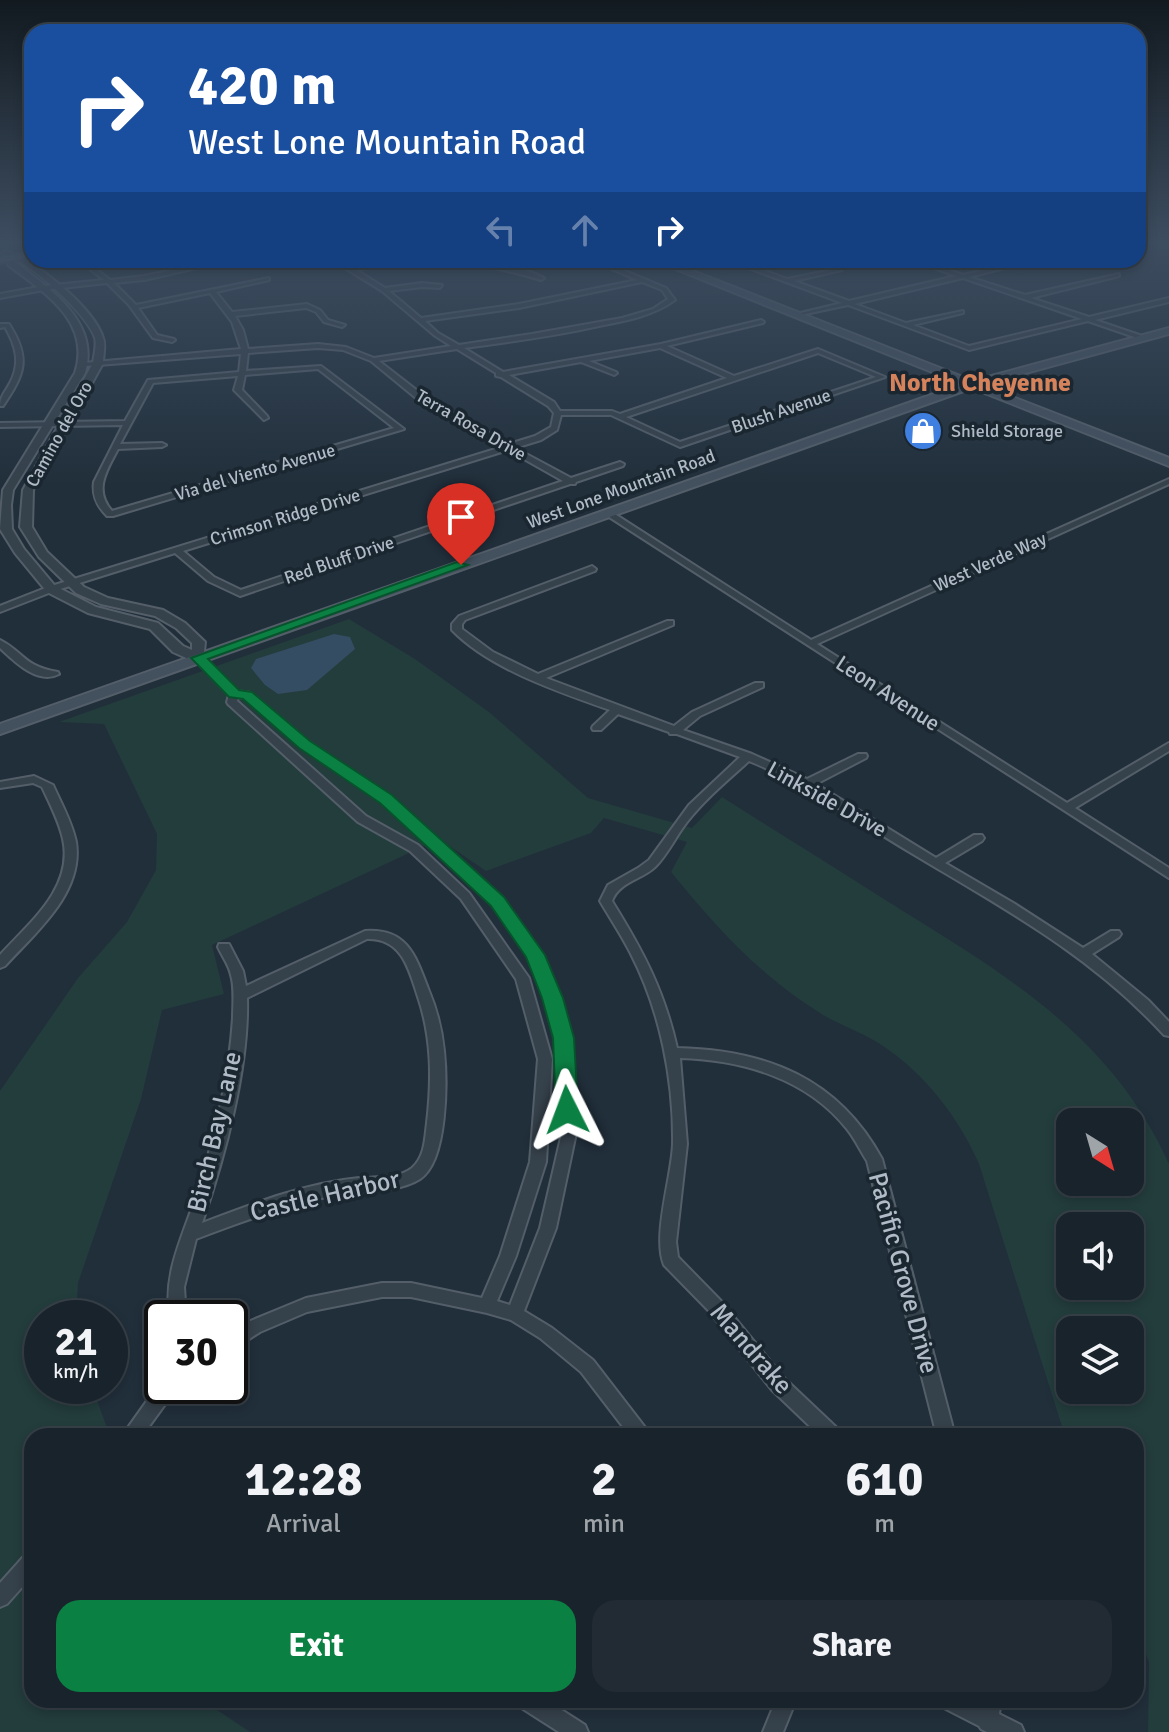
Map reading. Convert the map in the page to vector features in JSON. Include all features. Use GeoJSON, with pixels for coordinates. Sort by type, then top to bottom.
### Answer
{"type":"FeatureCollection","features":[{"type":"Feature","properties":{"kind":"main road"},"geometry":{"type":"LineString","coordinates":[[826,323],[1169,453]]}},
{"type":"Feature","properties":{"kind":"main road","name":"West Lone Mountain Road"},"geometry":{"type":"LineString","coordinates":[[0,729],[978,382],[1169,331]]}},
{"type":"Feature","properties":{"kind":"main road"},"geometry":{"type":"LineString","coordinates":[[978,382],[1169,462]]}},
{"type":"Feature","properties":{"kind":"street","name":"Camino del Oro"},"geometry":{"type":"LineString","coordinates":[[74,323],[87,352],[85,364],[16,474],[5,505],[6,529],[19,551],[51,589],[92,610],[154,626],[178,649],[198,658],[199,642],[180,624],[157,612],[125,607],[88,595],[71,583],[41,551],[27,529],[25,505],[35,474],[98,363],[100,340],[90,323]]}},
{"type":"Feature","properties":{"kind":"street"},"geometry":{"type":"LineString","coordinates":[[146,323],[155,337],[172,340]]}},
{"type":"Feature","properties":{"kind":"street"},"geometry":{"type":"LineString","coordinates":[[237,323],[245,353],[238,390],[264,418]]}},
{"type":"Feature","properties":{"kind":"street"},"geometry":{"type":"LineString","coordinates":[[333,323],[342,325]]}},
{"type":"Feature","properties":{"kind":"street"},"geometry":{"type":"LineString","coordinates":[[423,323],[498,375],[551,404],[558,413],[592,411],[620,416],[732,378]]}},
{"type":"Feature","properties":{"kind":"street"},"geometry":{"type":"LineString","coordinates":[[373,360],[595,323]]}},
{"type":"Feature","properties":{"kind":"street"},"geometry":{"type":"LineString","coordinates":[[498,375],[661,346],[758,323]]}},
{"type":"Feature","properties":{"kind":"street"},"geometry":{"type":"LineString","coordinates":[[898,323],[969,348],[1077,323]]}},
{"type":"Feature","properties":{"kind":"street"},"geometry":{"type":"LineString","coordinates":[[904,325],[914,323]]}},
{"type":"Feature","properties":{"kind":"street"},"geometry":{"type":"LineString","coordinates":[[1103,323],[1143,338]]}},
{"type":"Feature","properties":{"kind":"street"},"geometry":{"type":"LineString","coordinates":[[0,404],[19,375],[22,360],[19,341],[4,326]]}},
{"type":"Feature","properties":{"kind":"street","name":"Terra Rosa Drive"},"geometry":{"type":"LineString","coordinates":[[245,353],[331,345],[373,360],[425,401],[572,482]]}},
{"type":"Feature","properties":{"kind":"street"},"geometry":{"type":"LineString","coordinates":[[661,346],[732,378]]}},
{"type":"Feature","properties":{"kind":"street","name":"Blush Avenue"},"geometry":{"type":"LineString","coordinates":[[620,416],[680,445],[882,377],[818,351],[732,378]]}},
{"type":"Feature","properties":{"kind":"street"},"geometry":{"type":"LineString","coordinates":[[85,364],[245,353]]}},
{"type":"Feature","properties":{"kind":"street"},"geometry":{"type":"LineString","coordinates":[[584,361],[614,373]]}},
{"type":"Feature","properties":{"kind":"street","name":"Via del Viento Avenue"},"geometry":{"type":"LineString","coordinates":[[115,447],[96,491],[100,504],[110,514],[400,429],[319,367],[241,374]]}},
{"type":"Feature","properties":{"kind":"street"},"geometry":{"type":"LineString","coordinates":[[115,447],[150,381],[241,374]]}},
{"type":"Feature","properties":{"kind":"street","name":"Crimson Ridge Drive"},"geometry":{"type":"LineString","coordinates":[[0,609],[51,589],[538,438],[554,428],[558,413]]}},
{"type":"Feature","properties":{"kind":"street"},"geometry":{"type":"LineString","coordinates":[[0,425],[128,423]]}},
{"type":"Feature","properties":{"kind":"street"},"geometry":{"type":"LineString","coordinates":[[115,447],[162,445]]}},
{"type":"Feature","properties":{"kind":"street","name":"Red Bluff Drive"},"geometry":{"type":"LineString","coordinates":[[178,551],[211,579],[240,593],[620,464]]}},
{"type":"Feature","properties":{"kind":"street","name":"West Verde Way"},"geometry":{"type":"LineString","coordinates":[[811,643],[1169,481]]}},
{"type":"Feature","properties":{"kind":"street","name":"Leon Avenue"},"geometry":{"type":"LineString","coordinates":[[607,513],[1169,874]]}},
{"type":"Feature","properties":{"kind":"street","name":"Linkside Drive"},"geometry":{"type":"LineString","coordinates":[[592,569],[462,618],[457,630],[537,678],[615,711],[748,756],[807,784],[1037,924],[1128,991],[1169,1031]]}},
{"type":"Feature","properties":{"kind":"street"},"geometry":{"type":"LineString","coordinates":[[537,678],[670,623]]}},
{"type":"Feature","properties":{"kind":"street"},"geometry":{"type":"LineString","coordinates":[[0,643],[21,664],[44,675],[54,674]]}},
{"type":"Feature","properties":{"kind":"street"},"geometry":{"type":"LineString","coordinates":[[198,658],[234,694],[247,695],[305,744],[386,799],[497,901],[535,955],[553,998],[564,1038],[569,1133],[548,1228],[515,1314]]}},
{"type":"Feature","properties":{"kind":"street"},"geometry":{"type":"LineString","coordinates":[[674,732],[696,714],[759,685]]}},
{"type":"Feature","properties":{"kind":"street"},"geometry":{"type":"LineString","coordinates":[[234,694],[232,702],[362,819],[414,848],[465,896],[522,978],[545,1059],[538,1162],[508,1256],[487,1306]]}},
{"type":"Feature","properties":{"kind":"street"},"geometry":{"type":"LineString","coordinates":[[597,728],[615,711]]}},
{"type":"Feature","properties":{"kind":"street"},"geometry":{"type":"LineString","coordinates":[[1067,808],[1169,746]]}},
{"type":"Feature","properties":{"kind":"street"},"geometry":{"type":"LineString","coordinates":[[671,1053],[658,1003],[638,954],[606,901],[608,892],[615,885],[644,871],[663,853],[676,828],[697,803],[748,756]]}},
{"type":"Feature","properties":{"kind":"street"},"geometry":{"type":"LineString","coordinates":[[807,784],[862,756]]}},
{"type":"Feature","properties":{"kind":"street"},"geometry":{"type":"LineString","coordinates":[[0,785],[34,779],[47,785],[70,843],[71,869],[52,905],[0,963]]}},
{"type":"Feature","properties":{"kind":"street"},"geometry":{"type":"LineString","coordinates":[[936,863],[978,838]]}},
{"type":"Feature","properties":{"kind":"street","name":"Castle Harbor"},"geometry":{"type":"LineString","coordinates":[[190,1234],[267,1204],[349,1186],[402,1180],[416,1174],[424,1166],[431,1149],[440,1088],[437,1037],[430,1008],[410,959],[399,943],[378,934],[365,935],[240,995]]}},
{"type":"Feature","properties":{"kind":"street"},"geometry":{"type":"LineString","coordinates":[[1082,955],[1115,934]]}},
{"type":"Feature","properties":{"kind":"street","name":"Birch Bay Lane"},"geometry":{"type":"LineString","coordinates":[[175,1300],[176,1286],[205,1190],[232,1074],[241,1016],[239,976],[224,947]]}},
{"type":"Feature","properties":{"kind":"street","name":"Mandrake"},"geometry":{"type":"LineString","coordinates":[[671,1053],[675,1068],[680,1144],[668,1242],[670,1260],[715,1306],[778,1384],[825,1428]]}},
{"type":"Feature","properties":{"kind":"street","name":"Pacific Grove Drive"},"geometry":{"type":"LineString","coordinates":[[671,1053],[730,1055],[778,1070],[820,1094],[851,1123],[874,1159],[944,1428]]}},
{"type":"Feature","properties":{"kind":"street"},"geometry":{"type":"LineString","coordinates":[[248,1331],[306,1305],[382,1290],[411,1290],[487,1306],[515,1314],[546,1333],[587,1366],[635,1428]]}},
{"type":"Feature","properties":{"kind":"street"},"geometry":{"type":"LineString","coordinates":[[137,1428],[155,1404]]}},
{"type":"Feature","properties":{"kind":"street"},"geometry":{"type":"LineString","coordinates":[[0,1597],[24,1571]]}},
{"type":"Feature","properties":{"kind":"street"},"geometry":{"type":"LineString","coordinates":[[540,1708],[578,1732]]}},
{"type":"Feature","properties":{"kind":"street"},"geometry":{"type":"LineString","coordinates":[[773,1732],[783,1708]]}},
{"type":"Feature","properties":{"kind":"street"},"geometry":{"type":"LineString","coordinates":[[963,1708],[1014,1732]]}},
{"type":"Feature","properties":{"kind":"street"},"geometry":{"type":"LineString","coordinates":[[988,1722],[990,1708]]}},
{"type":"Feature","properties":{"kind":"green space"},"geometry":{"type":"Polygon","coordinates":[[[349,619],[415,659],[489,712],[588,798],[692,828],[722,797],[983,962],[1057,1017],[1090,1048],[1120,1082],[1137,1108],[1056,1108],[1056,1196],[1144,1196],[1144,1118],[1169,1164],[1169,1732],[1148,1732],[1149,1662],[1144,1650],[1144,1428],[1062,1428],[979,1164],[961,1130],[927,1084],[898,1057],[876,1041],[823,1015],[791,993],[745,955],[719,928],[671,872],[687,842],[604,818],[591,833],[486,871],[439,839],[212,945],[224,994],[162,1010],[141,1099],[78,1283],[77,1300],[24,1300],[24,1404],[98,1404],[107,1428],[24,1428],[24,1556],[10,1573],[24,1583],[24,1708],[214,1708],[250,1732],[0,1732],[0,1091],[78,978],[127,922],[156,870],[157,834],[104,724],[59,722],[349,619]]]}},
{"type":"Feature","properties":{"kind":"water"},"geometry":{"type":"Polygon","coordinates":[[[334,634],[350,637],[355,649],[307,690],[278,694],[265,685],[251,668],[256,659],[334,634]]]}},
{"type":"Feature","properties":{"kind":"place","name":"Shield Storage"},"geometry":{"type":"Point","coordinates":[923,431]}},
{"type":"Feature","properties":{"kind":"district","name":"North Cheyenne"},"geometry":{"type":"Point","coordinates":[980,383]}},
{"type":"Feature","properties":{"kind":"route"},"geometry":{"type":"LineString","coordinates":[[461,565],[198,658],[234,694],[247,695],[305,744],[386,799],[497,901],[535,955],[553,998],[564,1038],[567,1110]]}}]}
